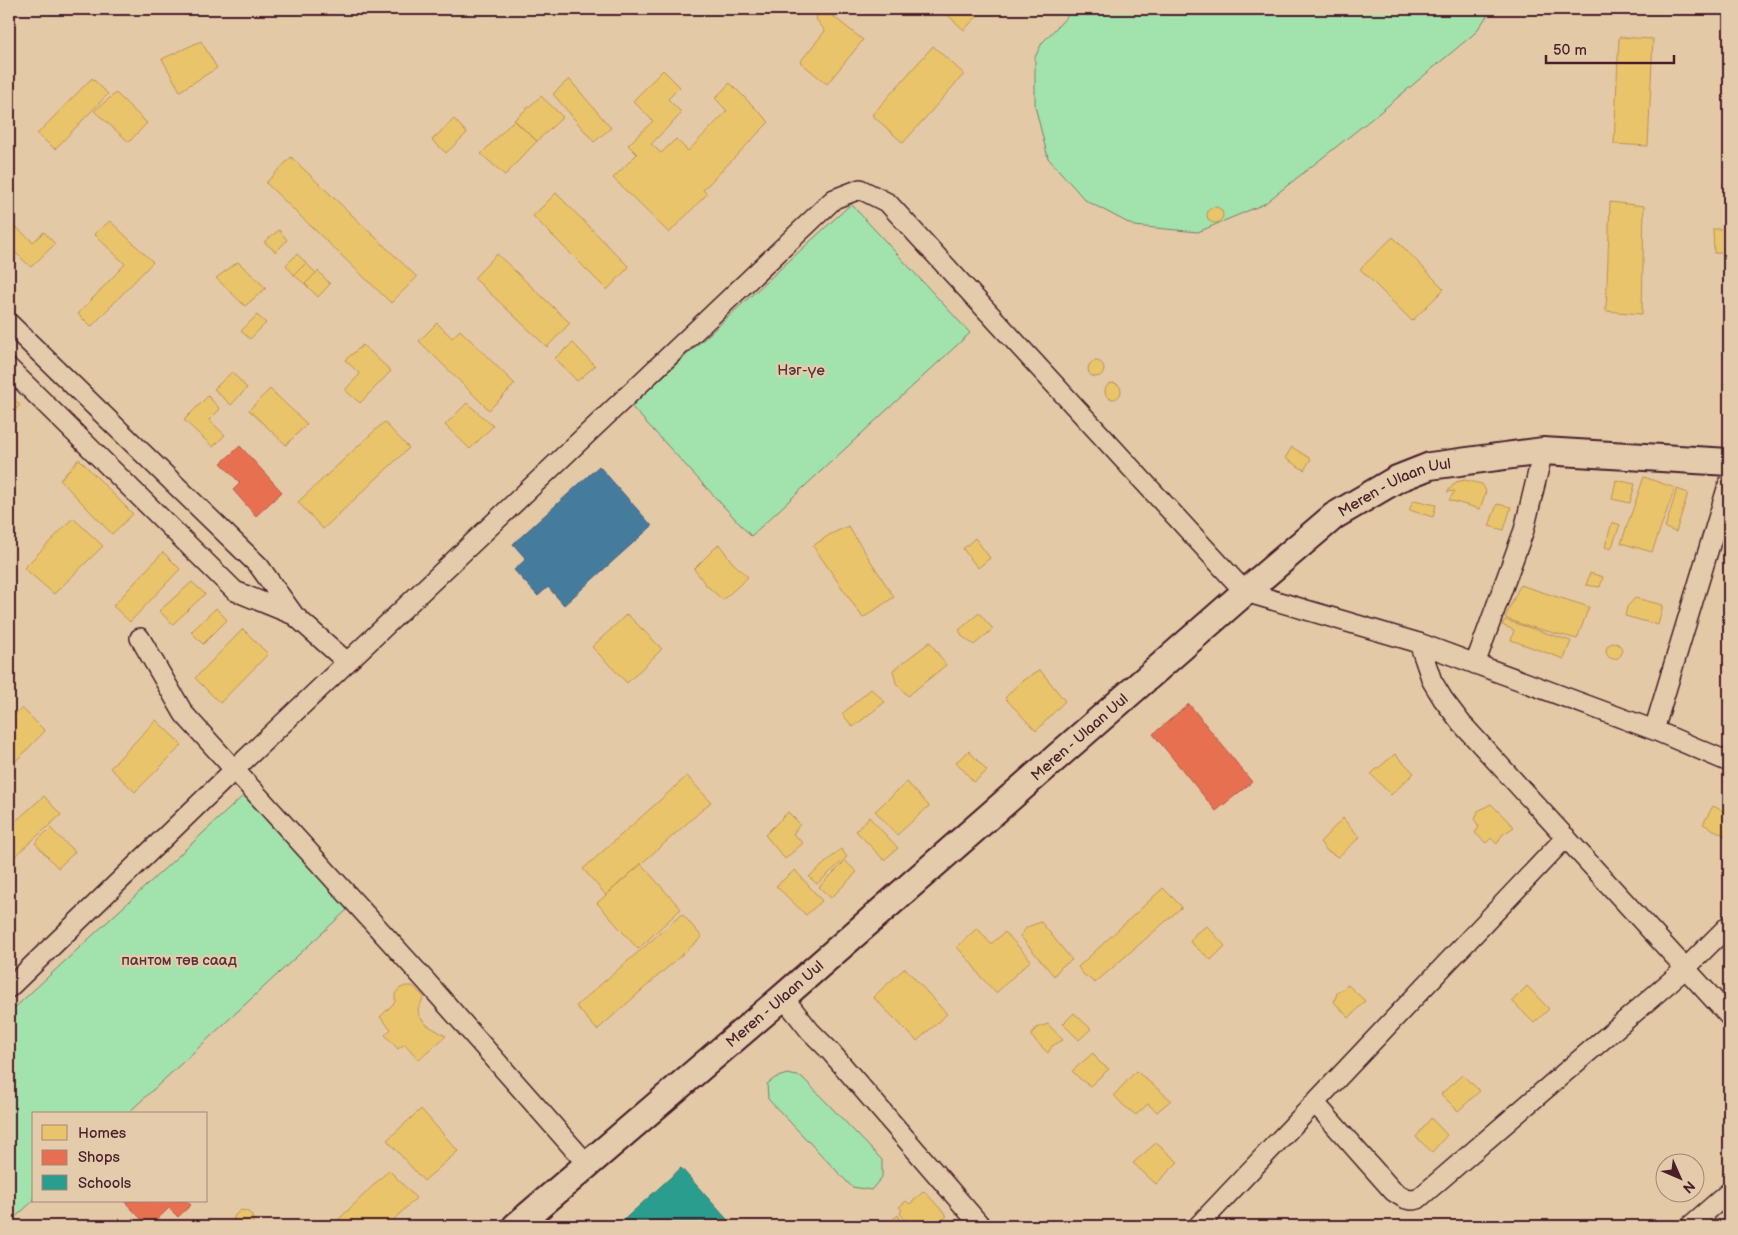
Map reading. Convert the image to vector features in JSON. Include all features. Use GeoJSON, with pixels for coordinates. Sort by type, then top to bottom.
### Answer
{"type":"FeatureCollection","features":[{"type":"Feature","properties":{"kind":"street"},"geometry":{"type":"LineString","coordinates":[[9,988],[234,770],[834,199],[860,189],[888,203],[1245,592],[1419,643],[1654,730],[1729,762]]}},
{"type":"Feature","properties":{"kind":"street"},"geometry":{"type":"LineString","coordinates":[[9,323],[259,566],[294,614],[347,662]]}},
{"type":"Feature","properties":{"kind":"street"},"geometry":{"type":"LineString","coordinates":[[9,368],[235,591],[294,614]]}},
{"type":"Feature","properties":{"kind":"street"},"geometry":{"type":"LineString","coordinates":[[1475,664],[1524,530],[1543,451]]}},
{"type":"Feature","properties":{"kind":"street","name":"Meren - Ulaan Uul"},"geometry":{"type":"LineString","coordinates":[[516,1226],[783,997],[1334,516],[1397,480],[1430,466],[1543,451],[1729,462]]}},
{"type":"Feature","properties":{"kind":"street"},"geometry":{"type":"LineString","coordinates":[[1654,730],[1729,482]]}},
{"type":"Feature","properties":{"kind":"street"},"geometry":{"type":"LineString","coordinates":[[140,638],[184,714],[431,986],[587,1164]]}},
{"type":"Feature","properties":{"kind":"street"},"geometry":{"type":"LineString","coordinates":[[1419,643],[1432,681],[1443,700],[1500,766],[1729,1016]]}},
{"type":"Feature","properties":{"kind":"street"},"geometry":{"type":"LineString","coordinates":[[1198,1226],[1566,837]]}},
{"type":"Feature","properties":{"kind":"street"},"geometry":{"type":"LineString","coordinates":[[1314,1103],[1393,1190],[1411,1201],[1418,1198],[1686,968],[1729,925]]}},
{"type":"Feature","properties":{"kind":"street"},"geometry":{"type":"LineString","coordinates":[[783,997],[981,1226]]}},
{"type":"Feature","properties":{"kind":"street"},"geometry":{"type":"LineString","coordinates":[[1690,1226],[1729,1192]]}},
{"type":"Feature","properties":{"kind":"green space"},"geometry":{"type":"Polygon","coordinates":[[[1074,9],[1492,9],[1475,33],[1379,113],[1264,204],[1198,232],[1134,226],[1085,200],[1048,158],[1035,106],[1035,57],[1042,43],[1074,9]]]}},
{"type":"Feature","properties":{"kind":"green space","name":"Нэг-үе"},"geometry":{"type":"Polygon","coordinates":[[[851,204],[970,333],[751,536],[631,406],[851,204]]]}},
{"type":"Feature","properties":{"kind":"green space","name":"пантом төв саад"},"geometry":{"type":"Polygon","coordinates":[[[244,795],[349,908],[129,1112],[32,1112],[32,1202],[9,1223],[9,1013],[244,795]]]}},
{"type":"Feature","properties":{"kind":"green space"},"geometry":{"type":"Polygon","coordinates":[[[787,1074],[802,1077],[882,1160],[882,1177],[871,1190],[852,1187],[768,1099],[767,1084],[775,1078],[787,1074]]]}},
{"type":"Feature","properties":{"kind":"building: Homes"},"geometry":{"type":"Polygon","coordinates":[[[820,9],[824,9],[863,40],[827,84],[800,62],[825,31],[816,19],[820,9]]]}},
{"type":"Feature","properties":{"kind":"building: Homes"},"geometry":{"type":"Polygon","coordinates":[[[941,9],[984,9],[964,30],[941,9]]]}},
{"type":"Feature","properties":{"kind":"building: Homes"},"geometry":{"type":"Polygon","coordinates":[[[1619,37],[1653,39],[1648,146],[1614,144],[1619,37]]]}},
{"type":"Feature","properties":{"kind":"building: Homes"},"geometry":{"type":"Polygon","coordinates":[[[201,41],[217,68],[180,91],[162,59],[201,41]]]}},
{"type":"Feature","properties":{"kind":"building: Homes"},"geometry":{"type":"Polygon","coordinates":[[[933,46],[964,74],[903,143],[872,115],[933,46]]]}},
{"type":"Feature","properties":{"kind":"building: Homes"},"geometry":{"type":"Polygon","coordinates":[[[663,70],[680,87],[668,99],[682,113],[651,144],[661,153],[676,139],[688,151],[727,111],[715,98],[730,83],[769,122],[703,190],[707,194],[669,233],[613,178],[637,154],[628,145],[653,121],[633,101],[663,70]]]}},
{"type":"Feature","properties":{"kind":"building: Homes"},"geometry":{"type":"Polygon","coordinates":[[[92,78],[108,94],[55,149],[37,134],[92,78]]]}},
{"type":"Feature","properties":{"kind":"building: Homes"},"geometry":{"type":"Polygon","coordinates":[[[569,79],[611,128],[594,142],[553,94],[569,79]]]}},
{"type":"Feature","properties":{"kind":"building: Homes"},"geometry":{"type":"Polygon","coordinates":[[[116,93],[147,123],[129,142],[94,111],[116,93]]]}},
{"type":"Feature","properties":{"kind":"building: Homes"},"geometry":{"type":"Polygon","coordinates":[[[541,96],[563,117],[537,141],[514,120],[541,96]]]}},
{"type":"Feature","properties":{"kind":"building: Homes"},"geometry":{"type":"Polygon","coordinates":[[[454,119],[467,133],[446,153],[432,140],[454,119]]]}},
{"type":"Feature","properties":{"kind":"building: Homes"},"geometry":{"type":"Polygon","coordinates":[[[514,120],[537,141],[505,175],[481,154],[514,120]]]}},
{"type":"Feature","properties":{"kind":"building: Homes"},"geometry":{"type":"Polygon","coordinates":[[[291,157],[417,277],[391,303],[266,183],[291,157]]]}},
{"type":"Feature","properties":{"kind":"building: Homes"},"geometry":{"type":"Polygon","coordinates":[[[556,193],[629,267],[607,290],[533,216],[556,193]]]}},
{"type":"Feature","properties":{"kind":"building: Homes"},"geometry":{"type":"Polygon","coordinates":[[[1610,202],[1644,206],[1642,314],[1606,311],[1610,202]]]}},
{"type":"Feature","properties":{"kind":"building: Homes"},"geometry":{"type":"Polygon","coordinates":[[[1212,207],[1218,207],[1223,212],[1221,221],[1212,223],[1207,218],[1207,212],[1212,207]]]}},
{"type":"Feature","properties":{"kind":"building: Homes"},"geometry":{"type":"Polygon","coordinates":[[[9,221],[33,242],[44,232],[55,244],[31,267],[9,247],[9,221]]]}},
{"type":"Feature","properties":{"kind":"building: Homes"},"geometry":{"type":"Polygon","coordinates":[[[110,221],[153,262],[91,327],[78,314],[125,264],[94,234],[110,221]]]}},
{"type":"Feature","properties":{"kind":"building: Homes"},"geometry":{"type":"Polygon","coordinates":[[[1713,229],[1729,229],[1729,253],[1714,253],[1713,229]]]}},
{"type":"Feature","properties":{"kind":"building: Homes"},"geometry":{"type":"Polygon","coordinates":[[[279,230],[287,240],[276,252],[264,242],[279,230]]]}},
{"type":"Feature","properties":{"kind":"building: Homes"},"geometry":{"type":"Polygon","coordinates":[[[1393,237],[1444,289],[1412,321],[1360,269],[1393,237]]]}},
{"type":"Feature","properties":{"kind":"building: Homes"},"geometry":{"type":"Polygon","coordinates":[[[297,254],[306,263],[294,275],[286,265],[297,254]]]}},
{"type":"Feature","properties":{"kind":"building: Homes"},"geometry":{"type":"Polygon","coordinates":[[[497,254],[570,323],[547,347],[474,278],[497,254]]]}},
{"type":"Feature","properties":{"kind":"building: Homes"},"geometry":{"type":"Polygon","coordinates":[[[238,262],[266,288],[245,306],[216,278],[238,262]]]}},
{"type":"Feature","properties":{"kind":"building: Homes"},"geometry":{"type":"Polygon","coordinates":[[[306,263],[316,273],[305,284],[294,275],[306,263]]]}},
{"type":"Feature","properties":{"kind":"building: Homes"},"geometry":{"type":"Polygon","coordinates":[[[318,271],[330,284],[318,297],[305,284],[318,271]]]}},
{"type":"Feature","properties":{"kind":"building: Homes"},"geometry":{"type":"Polygon","coordinates":[[[257,315],[266,323],[250,339],[241,331],[257,315]]]}},
{"type":"Feature","properties":{"kind":"building: Homes"},"geometry":{"type":"Polygon","coordinates":[[[437,323],[452,338],[460,330],[515,384],[489,410],[419,341],[437,323]]]}},
{"type":"Feature","properties":{"kind":"building: Homes"},"geometry":{"type":"Polygon","coordinates":[[[573,343],[595,366],[577,381],[555,358],[573,343]]]}},
{"type":"Feature","properties":{"kind":"building: Homes"},"geometry":{"type":"Polygon","coordinates":[[[363,345],[391,371],[360,403],[345,390],[360,374],[345,360],[363,345]]]}},
{"type":"Feature","properties":{"kind":"building: Homes"},"geometry":{"type":"Polygon","coordinates":[[[1093,361],[1099,361],[1104,366],[1102,375],[1093,377],[1088,372],[1088,366],[1093,361]]]}},
{"type":"Feature","properties":{"kind":"building: Homes"},"geometry":{"type":"Polygon","coordinates":[[[232,372],[247,388],[231,405],[214,389],[232,372]]]}},
{"type":"Feature","properties":{"kind":"building: Homes"},"geometry":{"type":"Polygon","coordinates":[[[1110,383],[1116,383],[1121,388],[1119,397],[1110,399],[1105,394],[1105,388],[1110,383]]]}},
{"type":"Feature","properties":{"kind":"building: Homes"},"geometry":{"type":"Polygon","coordinates":[[[270,389],[307,424],[286,445],[249,410],[270,389]]]}},
{"type":"Feature","properties":{"kind":"building: Homes"},"geometry":{"type":"Polygon","coordinates":[[[9,396],[20,405],[9,417],[9,396]]]}},
{"type":"Feature","properties":{"kind":"building: Homes"},"geometry":{"type":"Polygon","coordinates":[[[208,396],[220,409],[209,420],[225,435],[213,447],[184,420],[208,396]]]}},
{"type":"Feature","properties":{"kind":"building: Homes"},"geometry":{"type":"Polygon","coordinates":[[[467,403],[493,426],[470,449],[445,425],[467,403]]]}},
{"type":"Feature","properties":{"kind":"building: Homes"},"geometry":{"type":"Polygon","coordinates":[[[384,422],[409,448],[323,529],[298,502],[384,422]]]}},
{"type":"Feature","properties":{"kind":"building: Homes"},"geometry":{"type":"Polygon","coordinates":[[[1292,447],[1311,459],[1304,470],[1285,458],[1292,447]]]}},
{"type":"Feature","properties":{"kind":"building: Homes"},"geometry":{"type":"Polygon","coordinates":[[[79,459],[133,514],[112,534],[60,480],[79,459]]]}},
{"type":"Feature","properties":{"kind":"building: Homes"},"geometry":{"type":"Polygon","coordinates":[[[1644,477],[1675,488],[1652,552],[1621,543],[1644,477]]]}},
{"type":"Feature","properties":{"kind":"building: Homes"},"geometry":{"type":"Polygon","coordinates":[[[1465,480],[1482,484],[1486,491],[1480,509],[1449,500],[1455,491],[1447,492],[1456,482],[1465,480]]]}},
{"type":"Feature","properties":{"kind":"building: Homes"},"geometry":{"type":"Polygon","coordinates":[[[1616,480],[1635,484],[1630,503],[1612,499],[1616,480]]]}},
{"type":"Feature","properties":{"kind":"building: Homes"},"geometry":{"type":"Polygon","coordinates":[[[1677,489],[1688,493],[1676,532],[1665,528],[1677,489]]]}},
{"type":"Feature","properties":{"kind":"building: Homes"},"geometry":{"type":"Polygon","coordinates":[[[1414,500],[1436,505],[1433,517],[1409,510],[1414,500]]]}},
{"type":"Feature","properties":{"kind":"building: Homes"},"geometry":{"type":"Polygon","coordinates":[[[1497,504],[1511,507],[1504,530],[1489,526],[1497,504]]]}},
{"type":"Feature","properties":{"kind":"building: Homes"},"geometry":{"type":"Polygon","coordinates":[[[73,518],[103,546],[54,594],[24,568],[73,518]]]}},
{"type":"Feature","properties":{"kind":"building: Homes"},"geometry":{"type":"Polygon","coordinates":[[[1612,522],[1620,525],[1611,549],[1605,547],[1612,522]]]}},
{"type":"Feature","properties":{"kind":"building: Homes"},"geometry":{"type":"Polygon","coordinates":[[[848,526],[894,597],[863,618],[813,546],[829,535],[848,526]]]}},
{"type":"Feature","properties":{"kind":"building: Homes"},"geometry":{"type":"Polygon","coordinates":[[[975,538],[990,558],[978,568],[963,549],[975,538]]]}},
{"type":"Feature","properties":{"kind":"building: Homes"},"geometry":{"type":"Polygon","coordinates":[[[719,544],[732,562],[748,577],[723,600],[706,585],[694,569],[719,544]]]}},
{"type":"Feature","properties":{"kind":"building: Homes"},"geometry":{"type":"Polygon","coordinates":[[[163,552],[180,569],[130,622],[113,606],[163,552]]]}},
{"type":"Feature","properties":{"kind":"building: Homes"},"geometry":{"type":"Polygon","coordinates":[[[1590,573],[1603,577],[1600,587],[1586,585],[1590,573]]]}},
{"type":"Feature","properties":{"kind":"building: Homes"},"geometry":{"type":"Polygon","coordinates":[[[192,582],[205,594],[173,624],[159,611],[192,582]]]}},
{"type":"Feature","properties":{"kind":"building: Homes"},"geometry":{"type":"Polygon","coordinates":[[[1520,585],[1589,607],[1577,639],[1505,618],[1520,585]]]}},
{"type":"Feature","properties":{"kind":"building: Homes"},"geometry":{"type":"Polygon","coordinates":[[[1635,598],[1663,605],[1658,625],[1625,616],[1627,607],[1635,598]]]}},
{"type":"Feature","properties":{"kind":"building: Homes"},"geometry":{"type":"Polygon","coordinates":[[[216,608],[227,620],[203,644],[191,632],[216,608]]]}},
{"type":"Feature","properties":{"kind":"building: Homes"},"geometry":{"type":"Polygon","coordinates":[[[979,613],[993,629],[974,645],[963,637],[959,630],[979,613]]]}},
{"type":"Feature","properties":{"kind":"building: Homes"},"geometry":{"type":"Polygon","coordinates":[[[627,614],[662,649],[627,683],[592,647],[627,614]]]}},
{"type":"Feature","properties":{"kind":"building: Homes"},"geometry":{"type":"Polygon","coordinates":[[[1505,620],[1571,641],[1564,659],[1511,640],[1514,630],[1502,625],[1505,620]]]}},
{"type":"Feature","properties":{"kind":"building: Homes"},"geometry":{"type":"Polygon","coordinates":[[[243,629],[268,654],[220,703],[195,678],[243,629]]]}},
{"type":"Feature","properties":{"kind":"building: Homes"},"geometry":{"type":"Polygon","coordinates":[[[930,642],[946,665],[908,696],[896,683],[893,670],[930,642]]]}},
{"type":"Feature","properties":{"kind":"building: Homes"},"geometry":{"type":"Polygon","coordinates":[[[1611,643],[1617,643],[1622,648],[1620,657],[1611,659],[1606,654],[1606,648],[1611,643]]]}},
{"type":"Feature","properties":{"kind":"building: Homes"},"geometry":{"type":"Polygon","coordinates":[[[1040,670],[1065,701],[1036,731],[1005,698],[1020,682],[1040,670]]]}},
{"type":"Feature","properties":{"kind":"building: Homes"},"geometry":{"type":"Polygon","coordinates":[[[871,689],[885,702],[853,727],[842,714],[871,689]]]}},
{"type":"Feature","properties":{"kind":"building: Homes"},"geometry":{"type":"Polygon","coordinates":[[[22,708],[45,731],[9,768],[9,721],[22,708]]]}},
{"type":"Feature","properties":{"kind":"building: Homes"},"geometry":{"type":"Polygon","coordinates":[[[156,720],[182,745],[135,792],[110,768],[156,720]]]}},
{"type":"Feature","properties":{"kind":"building: Homes"},"geometry":{"type":"Polygon","coordinates":[[[969,751],[987,771],[974,782],[956,762],[969,751]]]}},
{"type":"Feature","properties":{"kind":"building: Homes"},"geometry":{"type":"Polygon","coordinates":[[[1395,754],[1414,773],[1391,795],[1371,774],[1395,754]]]}},
{"type":"Feature","properties":{"kind":"building: Homes"},"geometry":{"type":"Polygon","coordinates":[[[687,776],[711,802],[606,895],[583,869],[687,776]]]}},
{"type":"Feature","properties":{"kind":"building: Homes"},"geometry":{"type":"Polygon","coordinates":[[[907,782],[929,806],[897,835],[875,811],[907,782]]]}},
{"type":"Feature","properties":{"kind":"building: Homes"},"geometry":{"type":"Polygon","coordinates":[[[44,796],[61,815],[9,861],[9,827],[44,796]]]}},
{"type":"Feature","properties":{"kind":"building: Homes"},"geometry":{"type":"Polygon","coordinates":[[[1491,804],[1514,827],[1502,835],[1497,844],[1491,838],[1486,843],[1475,833],[1479,827],[1475,820],[1478,811],[1491,804]]]}},
{"type":"Feature","properties":{"kind":"building: Homes"},"geometry":{"type":"Polygon","coordinates":[[[1713,806],[1729,814],[1729,838],[1703,824],[1713,806]]]}},
{"type":"Feature","properties":{"kind":"building: Homes"},"geometry":{"type":"Polygon","coordinates":[[[788,812],[800,824],[793,834],[803,843],[785,859],[765,835],[788,812]]]}},
{"type":"Feature","properties":{"kind":"building: Homes"},"geometry":{"type":"Polygon","coordinates":[[[869,817],[898,848],[884,860],[856,831],[869,817]]]}},
{"type":"Feature","properties":{"kind":"building: Homes"},"geometry":{"type":"Polygon","coordinates":[[[1343,818],[1360,837],[1338,857],[1326,850],[1320,842],[1343,818]]]}},
{"type":"Feature","properties":{"kind":"building: Homes"},"geometry":{"type":"Polygon","coordinates":[[[50,828],[75,852],[58,868],[35,843],[50,828]]]}},
{"type":"Feature","properties":{"kind":"building: Homes"},"geometry":{"type":"Polygon","coordinates":[[[841,849],[847,857],[817,884],[809,877],[841,849]]]}},
{"type":"Feature","properties":{"kind":"building: Homes"},"geometry":{"type":"Polygon","coordinates":[[[845,861],[857,872],[831,898],[819,887],[845,861]]]}},
{"type":"Feature","properties":{"kind":"building: Homes"},"geometry":{"type":"Polygon","coordinates":[[[641,864],[681,909],[638,949],[597,903],[641,864]]]}},
{"type":"Feature","properties":{"kind":"building: Homes"},"geometry":{"type":"Polygon","coordinates":[[[795,870],[822,901],[806,915],[776,886],[795,870]]]}},
{"type":"Feature","properties":{"kind":"building: Homes"},"geometry":{"type":"Polygon","coordinates":[[[1163,888],[1182,907],[1095,983],[1083,974],[1078,967],[1163,888]]]}},
{"type":"Feature","properties":{"kind":"building: Homes"},"geometry":{"type":"Polygon","coordinates":[[[682,914],[702,937],[597,1030],[576,1006],[682,914]]]}},
{"type":"Feature","properties":{"kind":"building: Homes"},"geometry":{"type":"Polygon","coordinates":[[[1041,922],[1072,960],[1061,967],[1054,976],[1020,936],[1027,927],[1041,922]]]}},
{"type":"Feature","properties":{"kind":"building: Homes"},"geometry":{"type":"Polygon","coordinates":[[[1207,926],[1225,946],[1211,960],[1190,942],[1196,933],[1207,926]]]}},
{"type":"Feature","properties":{"kind":"building: Homes"},"geometry":{"type":"Polygon","coordinates":[[[977,928],[991,944],[1005,932],[1031,960],[996,993],[957,947],[977,928]]]}},
{"type":"Feature","properties":{"kind":"building: Homes"},"geometry":{"type":"Polygon","coordinates":[[[905,968],[947,1014],[917,1041],[873,997],[905,968]]]}},
{"type":"Feature","properties":{"kind":"building: Homes"},"geometry":{"type":"Polygon","coordinates":[[[1348,985],[1365,1001],[1349,1018],[1334,1002],[1337,993],[1348,985]]]}},
{"type":"Feature","properties":{"kind":"building: Homes"},"geometry":{"type":"Polygon","coordinates":[[[405,986],[413,986],[424,997],[418,1009],[419,1016],[427,1025],[446,1036],[419,1060],[405,1044],[398,1049],[385,1035],[391,1029],[380,1017],[395,1002],[395,994],[399,989],[405,986]]]}},
{"type":"Feature","properties":{"kind":"building: Homes"},"geometry":{"type":"Polygon","coordinates":[[[1527,986],[1549,1009],[1534,1023],[1512,1001],[1527,986]]]}},
{"type":"Feature","properties":{"kind":"building: Homes"},"geometry":{"type":"Polygon","coordinates":[[[1074,1013],[1091,1029],[1079,1040],[1063,1024],[1074,1013]]]}},
{"type":"Feature","properties":{"kind":"building: Homes"},"geometry":{"type":"Polygon","coordinates":[[[1048,1024],[1063,1040],[1052,1046],[1048,1053],[1031,1036],[1036,1028],[1048,1024]]]}},
{"type":"Feature","properties":{"kind":"building: Homes"},"geometry":{"type":"Polygon","coordinates":[[[1093,1053],[1099,1062],[1109,1069],[1090,1086],[1072,1071],[1093,1053]]]}},
{"type":"Feature","properties":{"kind":"building: Homes"},"geometry":{"type":"Polygon","coordinates":[[[1136,1071],[1171,1100],[1157,1112],[1148,1104],[1136,1115],[1114,1095],[1136,1071]]]}},
{"type":"Feature","properties":{"kind":"building: Homes"},"geometry":{"type":"Polygon","coordinates":[[[1462,1075],[1480,1091],[1458,1111],[1441,1094],[1462,1075]]]}},
{"type":"Feature","properties":{"kind":"building: Homes"},"geometry":{"type":"Polygon","coordinates":[[[421,1109],[458,1151],[424,1181],[387,1140],[421,1109]]]}},
{"type":"Feature","properties":{"kind":"building: Homes"},"geometry":{"type":"Polygon","coordinates":[[[1431,1118],[1447,1135],[1432,1152],[1416,1137],[1431,1118]]]}},
{"type":"Feature","properties":{"kind":"building: Homes"},"geometry":{"type":"Polygon","coordinates":[[[1156,1143],[1178,1162],[1156,1184],[1133,1163],[1156,1143]]]}},
{"type":"Feature","properties":{"kind":"building: Homes"},"geometry":{"type":"Polygon","coordinates":[[[389,1170],[416,1198],[387,1226],[332,1226],[389,1170]]]}},
{"type":"Feature","properties":{"kind":"building: Homes"},"geometry":{"type":"Polygon","coordinates":[[[924,1191],[947,1216],[935,1226],[909,1226],[900,1213],[902,1210],[899,1207],[906,1201],[910,1204],[924,1191]]]}},
{"type":"Feature","properties":{"kind":"building: Homes"},"geometry":{"type":"Polygon","coordinates":[[[241,1210],[247,1211],[252,1215],[253,1222],[251,1226],[236,1226],[233,1220],[241,1210]]]}},
{"type":"Feature","properties":{"kind":"building: Homes"},"geometry":{"type":"Polygon","coordinates":[[[898,1215],[903,1226],[885,1226],[898,1215]]]}},
{"type":"Feature","properties":{"kind":"building: Shops"},"geometry":{"type":"Polygon","coordinates":[[[240,446],[282,492],[256,516],[233,490],[240,483],[221,463],[240,446]]]}},
{"type":"Feature","properties":{"kind":"building: Shops"},"geometry":{"type":"Polygon","coordinates":[[[1189,704],[1252,782],[1216,811],[1153,734],[1189,704]]]}},
{"type":"Feature","properties":{"kind":"building: Shops"},"geometry":{"type":"Polygon","coordinates":[[[125,1202],[188,1202],[191,1205],[178,1217],[169,1208],[148,1226],[125,1202]]]}},
{"type":"Feature","properties":{"kind":"building: Schools"},"geometry":{"type":"Polygon","coordinates":[[[681,1168],[733,1226],[672,1226],[667,1221],[661,1226],[617,1226],[681,1168]]]}},
{"type":"Feature","properties":{"kind":"building: Public"},"geometry":{"type":"Polygon","coordinates":[[[599,466],[652,526],[564,605],[548,587],[538,596],[514,570],[526,559],[513,544],[599,466]]]}}]}
